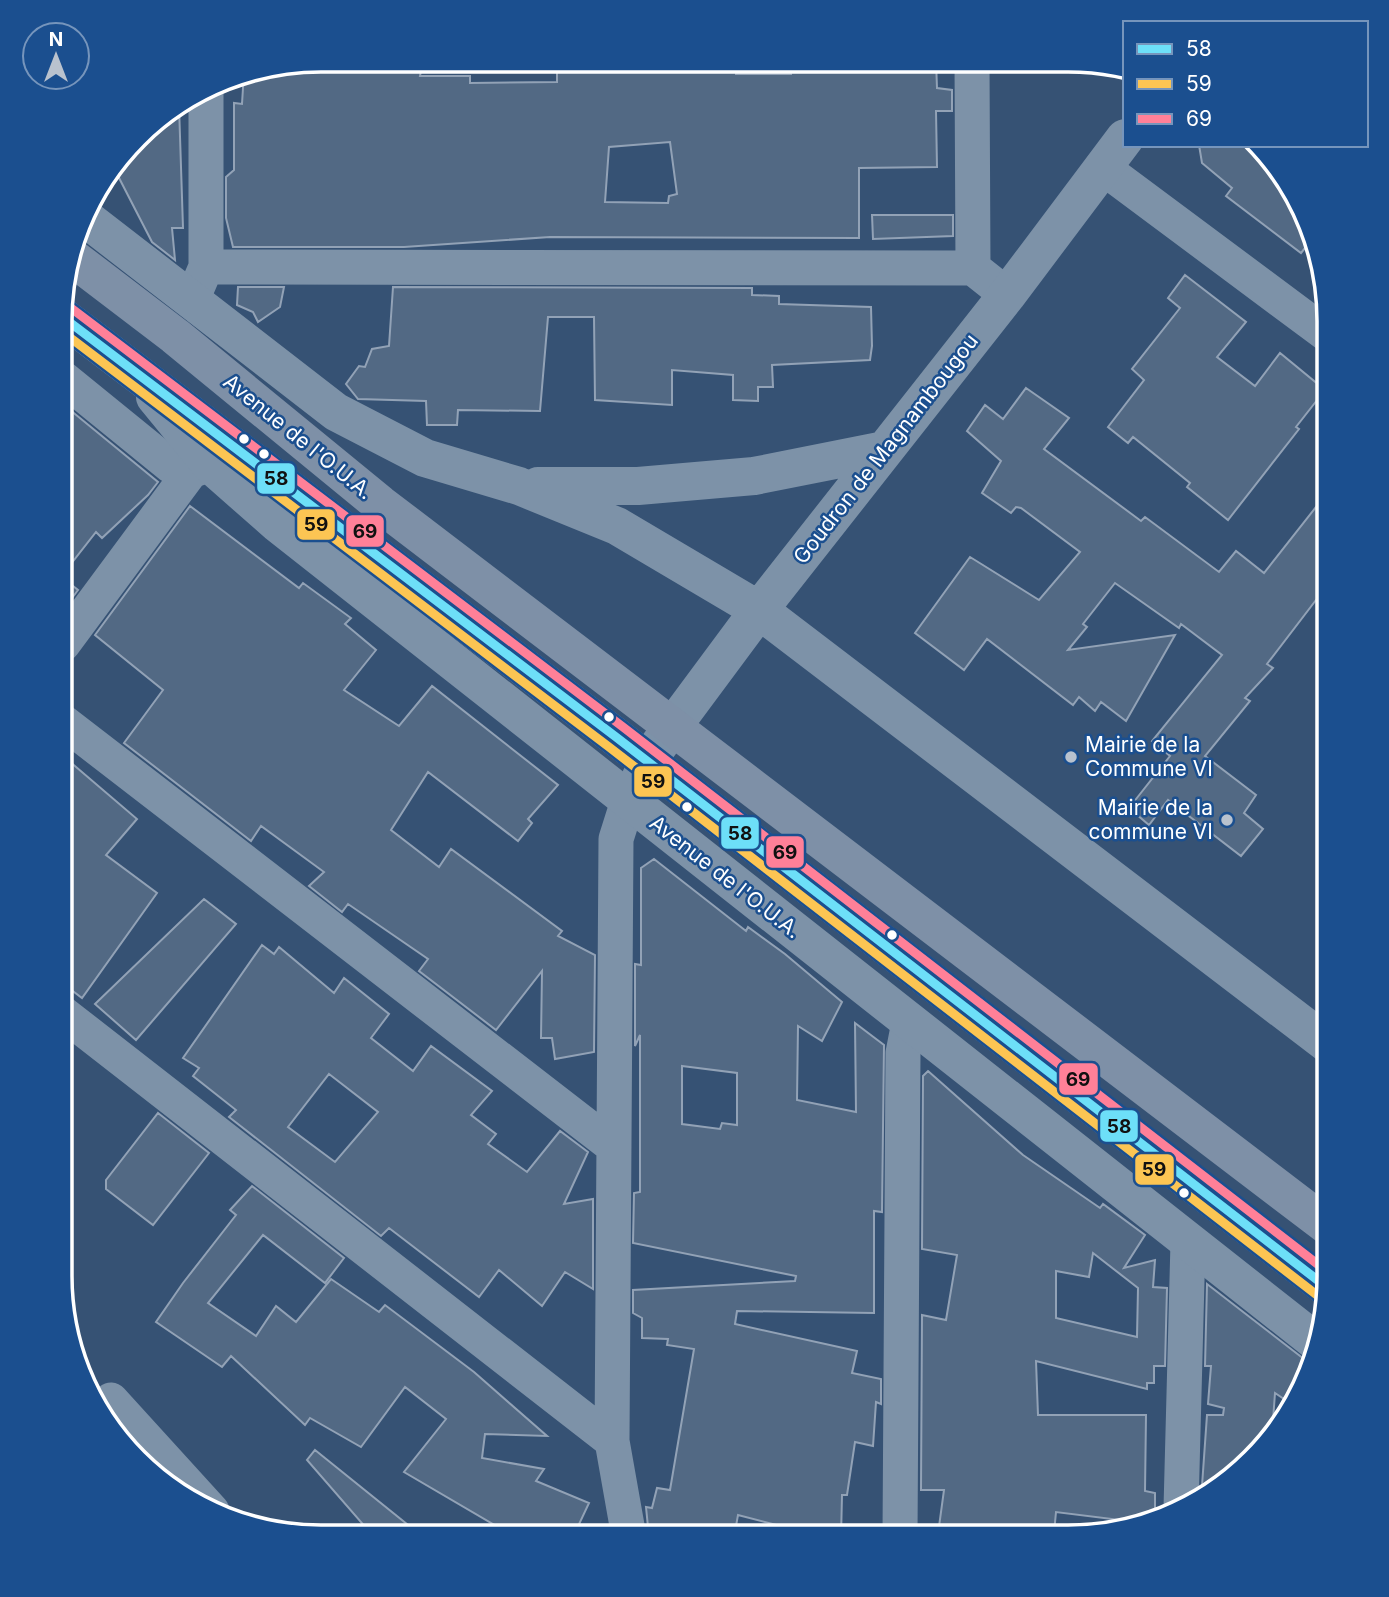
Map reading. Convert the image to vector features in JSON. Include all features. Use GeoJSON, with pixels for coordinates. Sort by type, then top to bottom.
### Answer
{"type":"FeatureCollection","features":[{"type":"Feature","properties":{"kind":"highway","name":"Avenue de l'O.U.A."},"geometry":{"type":"LineString","coordinates":[[79,263],[175,337],[380,504],[1317,1218]]}},
{"type":"Feature","properties":{"kind":"highway","name":"Avenue de l'O.U.A."},"geometry":{"type":"LineString","coordinates":[[72,324],[647,761],[1317,1280]]}},
{"type":"Feature","properties":{"kind":"street"},"geometry":{"type":"LineString","coordinates":[[972,72],[973,268]]}},
{"type":"Feature","properties":{"kind":"street"},"geometry":{"type":"LineString","coordinates":[[175,337],[206,267],[206,100]]}},
{"type":"Feature","properties":{"kind":"street"},"geometry":{"type":"LineString","coordinates":[[1114,152],[1317,326]]}},
{"type":"Feature","properties":{"kind":"street","name":"Goudron de Magnambougou"},"geometry":{"type":"LineString","coordinates":[[647,761],[759,610],[1007,295],[1114,152]]}},
{"type":"Feature","properties":{"kind":"street","name":"Avenue de l'O.U.A."},"geometry":{"type":"LineString","coordinates":[[92,223],[336,412],[425,458],[519,486],[617,526],[759,610],[1317,1036]]}},
{"type":"Feature","properties":{"kind":"street"},"geometry":{"type":"LineString","coordinates":[[206,267],[973,268],[1007,295]]}},
{"type":"Feature","properties":{"kind":"street"},"geometry":{"type":"LineString","coordinates":[[72,632],[201,467],[134,372]]}},
{"type":"Feature","properties":{"kind":"street","name":"Avenue de l'O.U.A."},"geometry":{"type":"LineString","coordinates":[[72,386],[171,466],[201,467],[276,523],[1310,1337]]}},
{"type":"Feature","properties":{"kind":"street"},"geometry":{"type":"LineString","coordinates":[[519,486],[638,486],[754,476],[885,450]]}},
{"type":"Feature","properties":{"kind":"street"},"geometry":{"type":"LineString","coordinates":[[72,729],[614,1147]]}},
{"type":"Feature","properties":{"kind":"street"},"geometry":{"type":"LineString","coordinates":[[627,1525],[612,1441],[616,839],[628,801],[647,761]]}},
{"type":"Feature","properties":{"kind":"street"},"geometry":{"type":"LineString","coordinates":[[72,1021],[612,1441]]}},
{"type":"Feature","properties":{"kind":"street"},"geometry":{"type":"LineString","coordinates":[[900,1525],[903,1053],[909,1022]]}},
{"type":"Feature","properties":{"kind":"street"},"geometry":{"type":"LineString","coordinates":[[1181,1498],[1188,1242]]}},
{"type":"Feature","properties":{"kind":"street"},"geometry":{"type":"LineString","coordinates":[[111,1400],[193,1490]]}},
{"type":"Feature","properties":{"kind":"building"},"geometry":{"type":"Polygon","coordinates":[[[305,72],[421,72],[420,76],[470,76],[470,83],[557,82],[557,72],[936,72],[937,88],[952,90],[952,111],[936,111],[937,167],[859,168],[859,238],[550,237],[404,247],[233,247],[226,218],[226,177],[234,170],[234,103],[242,104],[243,84],[305,72]],[[670,142],[609,147],[605,202],[668,203],[669,196],[677,194],[670,142]]]}},
{"type":"Feature","properties":{"kind":"building"},"geometry":{"type":"Polygon","coordinates":[[[179,116],[183,228],[172,228],[175,260],[152,242],[118,176],[145,145],[179,116]]]}},
{"type":"Feature","properties":{"kind":"building"},"geometry":{"type":"Polygon","coordinates":[[[1199,147],[1246,147],[1266,169],[1292,211],[1306,247],[1301,253],[1226,196],[1232,188],[1202,163],[1199,147]]]}},
{"type":"Feature","properties":{"kind":"building"},"geometry":{"type":"Polygon","coordinates":[[[872,215],[953,215],[953,236],[873,239],[872,215]]]}},
{"type":"Feature","properties":{"kind":"building"},"geometry":{"type":"Polygon","coordinates":[[[1185,275],[1246,322],[1217,357],[1255,386],[1280,353],[1317,383],[1317,400],[1296,427],[1299,429],[1228,520],[1187,487],[1190,483],[1133,437],[1128,443],[1108,427],[1144,380],[1132,369],[1180,308],[1168,298],[1185,275]]]}},
{"type":"Feature","properties":{"kind":"building"},"geometry":{"type":"Polygon","coordinates":[[[238,287],[284,287],[280,307],[258,322],[253,312],[237,305],[238,287]]]}},
{"type":"Feature","properties":{"kind":"building"},"geometry":{"type":"Polygon","coordinates":[[[393,287],[752,288],[752,295],[779,296],[779,304],[871,307],[872,346],[870,360],[772,365],[773,387],[758,387],[758,401],[733,400],[733,375],[672,370],[672,405],[595,400],[594,317],[548,317],[540,411],[458,410],[457,425],[427,425],[426,401],[358,399],[346,384],[359,366],[365,367],[372,349],[389,346],[393,287]]]}},
{"type":"Feature","properties":{"kind":"building"},"geometry":{"type":"Polygon","coordinates":[[[1026,388],[1069,418],[1044,449],[1141,521],[1145,517],[1219,572],[1236,551],[1264,573],[1317,508],[1317,599],[1267,664],[1273,668],[1245,698],[1250,701],[1205,756],[1256,795],[1244,813],[1263,829],[1241,856],[1168,800],[1149,825],[1129,808],[1170,756],[1152,741],[1222,655],[1181,624],[1179,628],[1115,583],[1083,624],[1087,627],[1068,650],[1175,635],[1126,721],[1101,702],[1095,711],[1079,697],[1073,705],[987,639],[964,670],[915,633],[970,557],[1039,600],[1080,552],[1021,508],[1016,507],[1011,513],[982,493],[1001,461],[967,431],[985,405],[1003,419],[1026,388]]]}},
{"type":"Feature","properties":{"kind":"building"},"geometry":{"type":"Polygon","coordinates":[[[72,412],[158,482],[148,495],[102,538],[96,532],[72,563],[72,412]]]}},
{"type":"Feature","properties":{"kind":"building"},"geometry":{"type":"Polygon","coordinates":[[[190,506],[299,588],[303,583],[351,618],[345,624],[376,650],[344,690],[399,726],[432,686],[558,785],[528,819],[532,823],[518,841],[428,772],[391,830],[439,867],[451,849],[562,931],[558,936],[595,955],[594,1052],[555,1059],[552,1038],[541,1038],[542,971],[496,1030],[419,971],[428,959],[348,904],[342,912],[309,886],[324,872],[261,826],[251,841],[124,743],[163,690],[95,635],[190,506]]]}},
{"type":"Feature","properties":{"kind":"building"},"geometry":{"type":"Polygon","coordinates":[[[72,585],[78,590],[72,598],[72,585]]]}},
{"type":"Feature","properties":{"kind":"building"},"geometry":{"type":"Polygon","coordinates":[[[72,764],[137,819],[106,855],[157,893],[82,998],[72,990],[72,764]]]}},
{"type":"Feature","properties":{"kind":"building"},"geometry":{"type":"Polygon","coordinates":[[[654,859],[746,931],[748,927],[785,954],[842,1002],[822,1041],[798,1026],[797,1100],[856,1112],[855,1023],[884,1045],[882,1212],[874,1211],[874,1313],[737,1311],[735,1324],[857,1351],[852,1373],[881,1379],[881,1404],[876,1402],[873,1446],[855,1442],[847,1495],[842,1495],[841,1525],[777,1525],[738,1515],[736,1525],[648,1525],[646,1507],[652,1508],[657,1488],[670,1490],[694,1349],[667,1345],[668,1339],[642,1338],[642,1318],[633,1313],[633,1290],[795,1281],[796,1276],[633,1243],[634,1193],[640,1192],[640,1035],[635,1046],[635,964],[641,965],[641,868],[654,859]],[[682,1066],[682,1124],[720,1129],[722,1123],[737,1125],[737,1073],[682,1066]]]}},
{"type":"Feature","properties":{"kind":"building"},"geometry":{"type":"Polygon","coordinates":[[[204,899],[236,924],[136,1040],[95,1004],[204,899]]]}},
{"type":"Feature","properties":{"kind":"building"},"geometry":{"type":"Polygon","coordinates":[[[262,945],[274,954],[279,947],[334,993],[344,978],[389,1014],[371,1038],[413,1071],[431,1046],[492,1091],[471,1115],[496,1134],[488,1144],[527,1172],[560,1131],[588,1152],[564,1204],[593,1199],[593,1289],[565,1272],[542,1306],[499,1270],[479,1297],[389,1228],[381,1236],[229,1117],[236,1110],[193,1076],[199,1068],[183,1058],[262,945]],[[329,1074],[288,1127],[335,1162],[378,1112],[329,1074]]]}},
{"type":"Feature","properties":{"kind":"building"},"geometry":{"type":"Polygon","coordinates":[[[928,1071],[1023,1155],[1100,1208],[1103,1204],[1145,1235],[1124,1268],[1155,1260],[1153,1287],[1167,1288],[1165,1366],[1154,1366],[1154,1383],[1147,1383],[1147,1389],[1036,1361],[1038,1415],[1146,1415],[1145,1491],[1155,1493],[1155,1509],[1118,1520],[1056,1512],[1055,1525],[939,1525],[944,1490],[921,1490],[922,1315],[946,1320],[957,1255],[922,1249],[923,1076],[928,1071]],[[1093,1253],[1089,1277],[1056,1271],[1056,1318],[1137,1337],[1138,1288],[1093,1253]]]}},
{"type":"Feature","properties":{"kind":"building"},"geometry":{"type":"Polygon","coordinates":[[[158,1113],[209,1153],[153,1225],[106,1189],[106,1180],[158,1113]]]}},
{"type":"Feature","properties":{"kind":"building"},"geometry":{"type":"Polygon","coordinates":[[[252,1186],[344,1258],[325,1283],[263,1235],[208,1303],[256,1336],[276,1306],[296,1322],[331,1279],[379,1312],[385,1305],[474,1372],[547,1436],[485,1434],[482,1458],[544,1469],[536,1481],[589,1503],[579,1525],[495,1525],[404,1472],[446,1419],[405,1387],[361,1447],[310,1418],[305,1425],[231,1356],[222,1367],[156,1322],[236,1215],[230,1210],[252,1186]]]}},
{"type":"Feature","properties":{"kind":"building"},"geometry":{"type":"Polygon","coordinates":[[[1207,1284],[1303,1358],[1285,1400],[1275,1393],[1273,1418],[1266,1428],[1220,1474],[1202,1486],[1207,1415],[1223,1415],[1224,1408],[1208,1404],[1211,1366],[1205,1366],[1207,1284]]]}},
{"type":"Feature","properties":{"kind":"building"},"geometry":{"type":"Polygon","coordinates":[[[315,1450],[408,1525],[364,1525],[307,1460],[315,1450]]]}},
{"type":"Feature","properties":{"kind":"transit line","name":"69"},"geometry":{"type":"LineString","coordinates":[[72,309],[623,727],[1317,1264]]}},
{"type":"Feature","properties":{"kind":"transit line","name":"58"},"geometry":{"type":"LineString","coordinates":[[72,324],[616,737],[1317,1280]]}},
{"type":"Feature","properties":{"kind":"transit line","name":"59"},"geometry":{"type":"LineString","coordinates":[[72,339],[609,747],[1317,1295]]}},
{"type":"Feature","properties":{"kind":"place","name":"Mairie de la Commune VI"},"geometry":{"type":"Point","coordinates":[1071,757]}},
{"type":"Feature","properties":{"kind":"place","name":"Mairie de la commune VI"},"geometry":{"type":"Point","coordinates":[1227,820]}}]}
